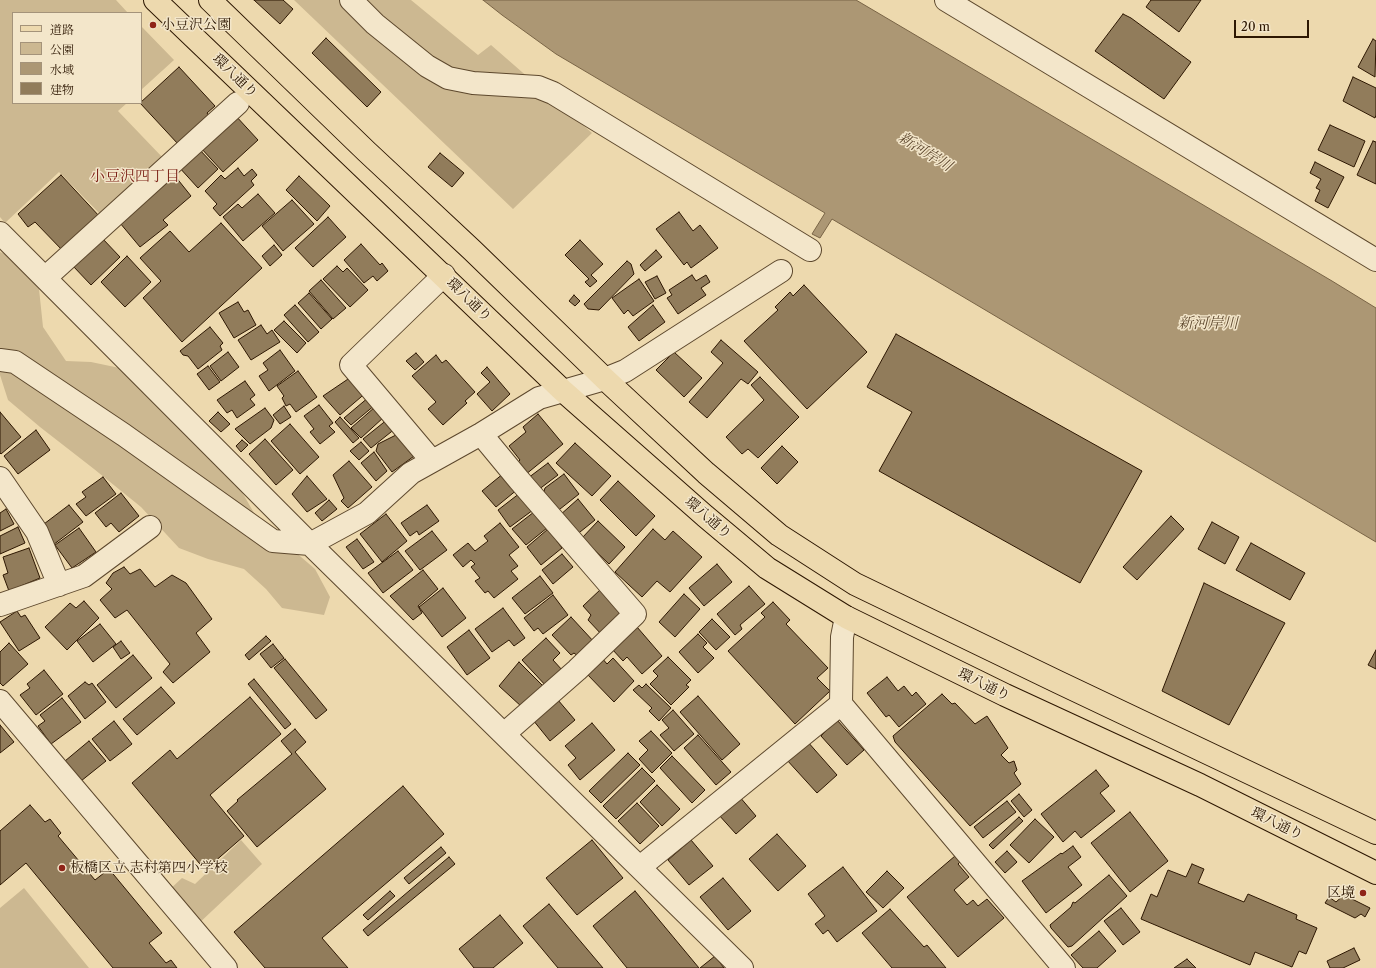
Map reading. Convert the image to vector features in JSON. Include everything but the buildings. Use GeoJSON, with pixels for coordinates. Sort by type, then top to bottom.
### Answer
{"type":"FeatureCollection","features":[{"type":"Feature","properties":{"kind":"main road","name":"環八通り"},"geometry":{"type":"LineString","coordinates":[[155,0],[444,275],[562,390],[705,516],[767,568],[846,617],[1005,695],[1200,785],[1376,873]]}},
{"type":"Feature","properties":{"kind":"main road"},"geometry":{"type":"LineString","coordinates":[[210,0],[605,379],[706,473],[779,535],[855,584],[1376,833]]}},
{"type":"Feature","properties":{"kind":"street"},"geometry":{"type":"LineString","coordinates":[[351,0],[375,24],[427,66],[448,78],[473,83],[538,87],[554,93],[810,250]]}},
{"type":"Feature","properties":{"kind":"street"},"geometry":{"type":"LineString","coordinates":[[946,0],[1376,260]]}},
{"type":"Feature","properties":{"kind":"street"},"geometry":{"type":"LineString","coordinates":[[45,278],[238,103]]}},
{"type":"Feature","properties":{"kind":"street"},"geometry":{"type":"LineString","coordinates":[[0,233],[310,544],[742,968]]}},
{"type":"Feature","properties":{"kind":"street"},"geometry":{"type":"LineString","coordinates":[[0,360],[15,362],[124,435],[273,541],[310,544],[367,513],[411,473],[480,434],[538,398],[605,379],[626,371],[780,271]]}},
{"type":"Feature","properties":{"kind":"street"},"geometry":{"type":"LineString","coordinates":[[432,461],[351,365],[444,275]]}},
{"type":"Feature","properties":{"kind":"street"},"geometry":{"type":"LineString","coordinates":[[480,434],[635,614],[577,670],[504,734]]}},
{"type":"Feature","properties":{"kind":"street"},"geometry":{"type":"LineString","coordinates":[[0,478],[37,532],[59,585]]}},
{"type":"Feature","properties":{"kind":"street"},"geometry":{"type":"LineString","coordinates":[[0,605],[84,576],[150,527]]}},
{"type":"Feature","properties":{"kind":"street"},"geometry":{"type":"LineString","coordinates":[[846,617],[842,637],[841,704],[1064,968]]}},
{"type":"Feature","properties":{"kind":"street"},"geometry":{"type":"LineString","coordinates":[[0,701],[226,968]]}},
{"type":"Feature","properties":{"kind":"street"},"geometry":{"type":"LineString","coordinates":[[640,867],[841,704]]}},
{"type":"Feature","properties":{"kind":"green space"},"geometry":{"type":"Polygon","coordinates":[[[0,0],[116,0],[127,12],[12,12],[12,104],[126,104],[118,111],[164,159],[103,217],[59,172],[5,223],[0,217],[0,0]]]}},
{"type":"Feature","properties":{"kind":"green space"},"geometry":{"type":"Polygon","coordinates":[[[294,0],[411,0],[478,55],[491,45],[592,133],[513,209],[294,0]]]}},
{"type":"Feature","properties":{"kind":"green space"},"geometry":{"type":"Polygon","coordinates":[[[142,27],[174,60],[142,89],[142,27]]]}},
{"type":"Feature","properties":{"kind":"green space"},"geometry":{"type":"Polygon","coordinates":[[[0,252],[12,257],[39,289],[43,327],[66,361],[91,362],[129,370],[234,478],[258,520],[315,569],[330,597],[324,615],[282,608],[266,589],[244,569],[208,559],[179,548],[141,507],[8,400],[0,375],[0,252]]]}},
{"type":"Feature","properties":{"kind":"green space"},"geometry":{"type":"Polygon","coordinates":[[[241,840],[262,864],[196,926],[167,892],[182,878],[195,884],[241,840]]]}},
{"type":"Feature","properties":{"kind":"green space"},"geometry":{"type":"Polygon","coordinates":[[[24,888],[89,968],[0,968],[0,908],[24,888]]]}},
{"type":"Feature","properties":{"kind":"water","name":"新河岸川"},"geometry":{"type":"Polygon","coordinates":[[[483,0],[856,0],[1332,281],[1376,308],[1376,542],[832,219],[820,238],[812,234],[825,213],[556,54],[483,0]]]}},
{"type":"Feature","properties":{"kind":"place","name":"小豆沢公園"},"geometry":{"type":"Point","coordinates":[153,25]}},
{"type":"Feature","properties":{"kind":"place","name":"板橋区立 志村第四小学校"},"geometry":{"type":"Point","coordinates":[62,868]}},
{"type":"Feature","properties":{"kind":"place","name":"区境"},"geometry":{"type":"Point","coordinates":[1363,893]}},
{"type":"Feature","properties":{"kind":"district","name":"小豆沢四丁目"},"geometry":{"type":"Point","coordinates":[135,177]}}]}
